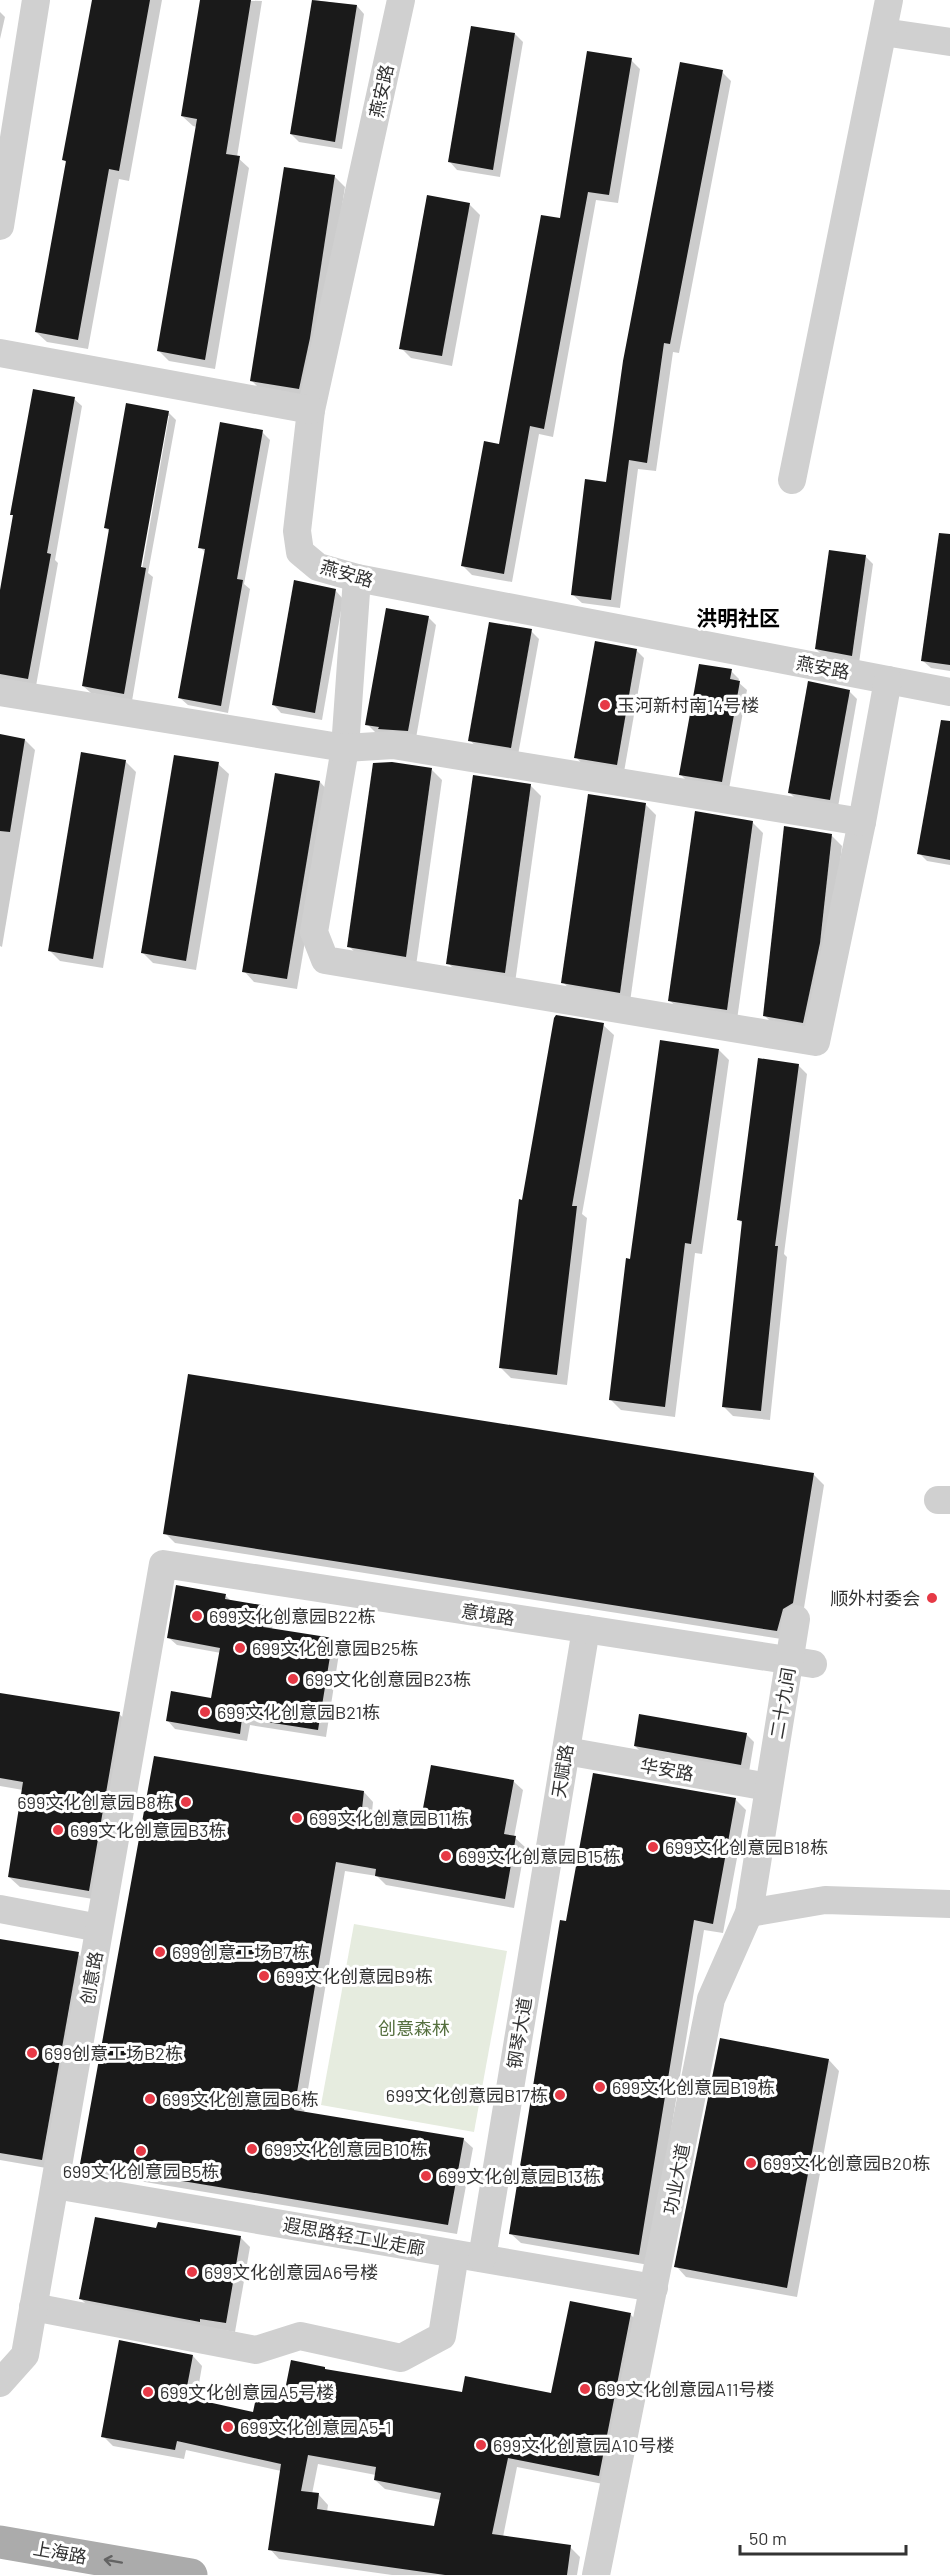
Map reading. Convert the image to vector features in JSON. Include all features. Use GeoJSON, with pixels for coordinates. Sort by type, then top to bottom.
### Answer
{"type":"FeatureCollection","features":[{"type":"Feature","properties":{"kind":"main road","name":"上海路"},"geometry":{"type":"LineString","coordinates":[[0,2542],[191,2575]]}},
{"type":"Feature","properties":{"kind":"main road","name":"上海路"},"geometry":{"type":"LineString","coordinates":[[0,2565],[60,2575]]}},
{"type":"Feature","properties":{"kind":"street"},"geometry":{"type":"LineString","coordinates":[[0,224],[36,0]]}},
{"type":"Feature","properties":{"kind":"street","name":"燕安路"},"geometry":{"type":"LineString","coordinates":[[401,0],[311,410],[297,531],[300,552],[318,567],[357,578],[950,692]]}},
{"type":"Feature","properties":{"kind":"street"},"geometry":{"type":"LineString","coordinates":[[792,480],[889,0]]}},
{"type":"Feature","properties":{"kind":"street"},"geometry":{"type":"LineString","coordinates":[[883,32],[950,42]]}},
{"type":"Feature","properties":{"kind":"street"},"geometry":{"type":"LineString","coordinates":[[0,353],[311,410]]}},
{"type":"Feature","properties":{"kind":"street"},"geometry":{"type":"LineString","coordinates":[[357,578],[345,748],[314,933],[325,960],[816,1042],[862,822],[888,680]]}},
{"type":"Feature","properties":{"kind":"street"},"geometry":{"type":"LineString","coordinates":[[0,692],[345,748],[393,745],[862,822]]}},
{"type":"Feature","properties":{"kind":"street","name":"意境路"},"geometry":{"type":"LineString","coordinates":[[163,1564],[801,1662]]}},
{"type":"Feature","properties":{"kind":"street","name":"创意路"},"geometry":{"type":"LineString","coordinates":[[0,2384],[25,2355],[163,1564]]}},
{"type":"Feature","properties":{"kind":"street","name":"二十九间"},"geometry":{"type":"LineString","coordinates":[[768,1787],[801,1662],[796,1619]]}},
{"type":"Feature","properties":{"kind":"street","name":"天赋路"},"geometry":{"type":"LineString","coordinates":[[539,1914],[586,1629]]}},
{"type":"Feature","properties":{"kind":"street","name":"华安路"},"geometry":{"type":"LineString","coordinates":[[566,1751],[768,1787]]}},
{"type":"Feature","properties":{"kind":"street","name":"功业大道"},"geometry":{"type":"LineString","coordinates":[[596,2575],[711,1999],[749,1913],[768,1787]]}},
{"type":"Feature","properties":{"kind":"street"},"geometry":{"type":"LineString","coordinates":[[0,1895],[0,1907],[99,1928]]}},
{"type":"Feature","properties":{"kind":"street"},"geometry":{"type":"LineString","coordinates":[[749,1913],[825,1900],[950,1904]]}},
{"type":"Feature","properties":{"kind":"street","name":"钢琴大道"},"geometry":{"type":"LineString","coordinates":[[33,2307],[256,2350],[300,2336],[401,2358],[442,2336],[468,2256],[539,1914]]}},
{"type":"Feature","properties":{"kind":"street","name":"遐思路轻工业走廊"},"geometry":{"type":"LineString","coordinates":[[55,2184],[654,2288]]}},
{"type":"Feature","properties":{"kind":"green space","name":"创意森林"},"geometry":{"type":"Polygon","coordinates":[[[354,1924],[507,1951],[474,2132],[321,2105],[354,1924]]]}},
{"type":"Feature","properties":{"kind":"building"},"geometry":{"type":"Polygon","coordinates":[[[92,0],[150,0],[119,171],[109,169],[78,340],[35,332],[66,161],[62,160],[92,0]]]}},
{"type":"Feature","properties":{"kind":"building"},"geometry":{"type":"Polygon","coordinates":[[[200,0],[251,0],[226,154],[240,156],[205,360],[157,351],[197,119],[181,116],[200,0]]]}},
{"type":"Feature","properties":{"kind":"building"},"geometry":{"type":"Polygon","coordinates":[[[312,0],[357,5],[335,142],[290,134],[312,0]]]}},
{"type":"Feature","properties":{"kind":"building"},"geometry":{"type":"Polygon","coordinates":[[[471,26],[515,33],[493,170],[448,162],[471,26]]]}},
{"type":"Feature","properties":{"kind":"building"},"geometry":{"type":"Polygon","coordinates":[[[587,51],[632,58],[609,195],[588,192],[544,429],[530,426],[504,574],[461,566],[484,441],[499,444],[541,215],[560,218],[587,51]]]}},
{"type":"Feature","properties":{"kind":"building"},"geometry":{"type":"Polygon","coordinates":[[[680,62],[723,70],[670,344],[664,343],[647,463],[629,460],[611,600],[571,595],[585,479],[606,482],[623,361],[680,62]]]}},
{"type":"Feature","properties":{"kind":"building"},"geometry":{"type":"Polygon","coordinates":[[[284,167],[335,175],[310,338],[299,389],[250,381],[284,167]]]}},
{"type":"Feature","properties":{"kind":"building"},"geometry":{"type":"Polygon","coordinates":[[[427,195],[470,203],[442,356],[399,349],[427,195]]]}},
{"type":"Feature","properties":{"kind":"building"},"geometry":{"type":"Polygon","coordinates":[[[33,389],[75,397],[47,553],[51,554],[28,679],[0,674],[0,590],[13,515],[10,515],[33,389]]]}},
{"type":"Feature","properties":{"kind":"building"},"geometry":{"type":"Polygon","coordinates":[[[126,403],[169,411],[141,567],[146,568],[124,694],[82,686],[109,529],[104,528],[126,403]]]}},
{"type":"Feature","properties":{"kind":"building"},"geometry":{"type":"Polygon","coordinates":[[[220,422],[263,430],[237,579],[243,580],[221,706],[178,698],[205,549],[198,548],[220,422]]]}},
{"type":"Feature","properties":{"kind":"building"},"geometry":{"type":"Polygon","coordinates":[[[939,533],[950,534],[950,665],[921,661],[939,533]]]}},
{"type":"Feature","properties":{"kind":"building"},"geometry":{"type":"Polygon","coordinates":[[[829,550],[866,555],[852,656],[815,649],[829,550]]]}},
{"type":"Feature","properties":{"kind":"building"},"geometry":{"type":"Polygon","coordinates":[[[294,580],[336,589],[315,713],[272,705],[294,580]]]}},
{"type":"Feature","properties":{"kind":"building"},"geometry":{"type":"Polygon","coordinates":[[[386,608],[429,616],[408,731],[378,729],[379,727],[365,725],[386,608]]]}},
{"type":"Feature","properties":{"kind":"building"},"geometry":{"type":"Polygon","coordinates":[[[489,622],[532,629],[511,748],[468,741],[489,622]]]}},
{"type":"Feature","properties":{"kind":"building","name":"玉河新村南14号楼"},"geometry":{"type":"Polygon","coordinates":[[[595,641],[637,649],[617,765],[574,758],[595,641]]]}},
{"type":"Feature","properties":{"kind":"building"},"geometry":{"type":"Polygon","coordinates":[[[699,664],[732,669],[730,679],[740,681],[722,782],[679,775],[699,664]]]}},
{"type":"Feature","properties":{"kind":"building"},"geometry":{"type":"Polygon","coordinates":[[[808,681],[850,690],[830,800],[788,793],[808,681]]]}},
{"type":"Feature","properties":{"kind":"building"},"geometry":{"type":"Polygon","coordinates":[[[941,720],[950,721],[950,860],[917,854],[941,720]]]}},
{"type":"Feature","properties":{"kind":"building"},"geometry":{"type":"Polygon","coordinates":[[[0,734],[25,739],[10,832],[0,831],[0,734]]]}},
{"type":"Feature","properties":{"kind":"building"},"geometry":{"type":"Polygon","coordinates":[[[81,752],[126,760],[93,959],[48,951],[81,752]]]}},
{"type":"Feature","properties":{"kind":"building"},"geometry":{"type":"Polygon","coordinates":[[[174,755],[219,762],[186,961],[141,953],[174,755]]]}},
{"type":"Feature","properties":{"kind":"building"},"geometry":{"type":"Polygon","coordinates":[[[392,762],[432,768],[406,957],[347,947],[373,763],[392,762]]]}},
{"type":"Feature","properties":{"kind":"building"},"geometry":{"type":"Polygon","coordinates":[[[275,773],[320,781],[287,979],[242,972],[275,773]]]}},
{"type":"Feature","properties":{"kind":"building"},"geometry":{"type":"Polygon","coordinates":[[[473,775],[531,784],[505,973],[446,964],[473,775]]]}},
{"type":"Feature","properties":{"kind":"building"},"geometry":{"type":"Polygon","coordinates":[[[588,794],[646,803],[620,993],[561,983],[588,794]]]}},
{"type":"Feature","properties":{"kind":"building"},"geometry":{"type":"Polygon","coordinates":[[[695,811],[753,821],[727,1010],[668,1001],[695,811]]]}},
{"type":"Feature","properties":{"kind":"building"},"geometry":{"type":"Polygon","coordinates":[[[784,826],[832,834],[820,943],[803,1023],[763,1016],[784,826]]]}},
{"type":"Feature","properties":{"kind":"building"},"geometry":{"type":"Polygon","coordinates":[[[556,1015],[604,1023],[572,1206],[577,1206],[557,1375],[499,1368],[519,1199],[522,1200],[556,1015]]]}},
{"type":"Feature","properties":{"kind":"building"},"geometry":{"type":"Polygon","coordinates":[[[660,1040],[719,1049],[691,1244],[685,1243],[665,1407],[609,1400],[626,1258],[630,1259],[660,1040]]]}},
{"type":"Feature","properties":{"kind":"building"},"geometry":{"type":"Polygon","coordinates":[[[758,1058],[799,1064],[775,1246],[778,1246],[761,1411],[722,1407],[742,1221],[737,1220],[758,1058]]]}},
{"type":"Feature","properties":{"kind":"building"},"geometry":{"type":"Polygon","coordinates":[[[188,1374],[814,1473],[793,1603],[783,1609],[777,1631],[163,1534],[188,1374]]]}},
{"type":"Feature","properties":{"kind":"building"},"geometry":{"type":"Polygon","coordinates":[[[176,1585],[226,1594],[225,1599],[267,1606],[263,1627],[333,1638],[318,1730],[242,1718],[240,1734],[166,1721],[171,1691],[211,1698],[220,1648],[167,1638],[176,1585]]]}},
{"type":"Feature","properties":{"kind":"building","name":"699文化创意园B3栋"},"geometry":{"type":"Polygon","coordinates":[[[0,1693],[120,1712],[89,1891],[8,1877],[23,1782],[0,1778],[0,1693]]]}},
{"type":"Feature","properties":{"kind":"building"},"geometry":{"type":"Polygon","coordinates":[[[639,1714],[747,1733],[741,1765],[634,1746],[639,1714]]]}},
{"type":"Feature","properties":{"kind":"building"},"geometry":{"type":"Polygon","coordinates":[[[154,1756],[364,1791],[362,1809],[421,1819],[431,1765],[514,1780],[504,1834],[516,1836],[505,1899],[375,1876],[376,1869],[336,1862],[294,2110],[464,2138],[448,2225],[80,2164],[154,1756]]]}},
{"type":"Feature","properties":{"kind":"building","name":"699文化创意园B19栋"},"geometry":{"type":"Polygon","coordinates":[[[593,1773],[736,1798],[713,1924],[694,1920],[639,2255],[509,2234],[560,1920],[566,1921],[593,1773]]]}},
{"type":"Feature","properties":{"kind":"building","name":"699创意工场B2栋"},"geometry":{"type":"Polygon","coordinates":[[[0,1939],[79,1952],[42,2160],[0,2153],[0,1939]]]}},
{"type":"Feature","properties":{"kind":"building","name":"699文化创意园B20栋"},"geometry":{"type":"Polygon","coordinates":[[[720,2038],[829,2059],[787,2288],[674,2267],[720,2038]]]}},
{"type":"Feature","properties":{"kind":"building"},"geometry":{"type":"Polygon","coordinates":[[[95,2217],[156,2228],[158,2222],[241,2236],[226,2323],[200,2319],[200,2322],[79,2299],[95,2217]]]}},
{"type":"Feature","properties":{"kind":"building"},"geometry":{"type":"Polygon","coordinates":[[[570,2301],[631,2313],[599,2476],[508,2458],[492,2534],[571,2545],[567,2575],[445,2575],[268,2550],[281,2464],[177,2441],[175,2450],[101,2437],[119,2340],[193,2355],[185,2397],[253,2412],[259,2384],[285,2390],[291,2360],[325,2367],[325,2369],[462,2392],[465,2376],[551,2393],[570,2301]],[[308,2455],[301,2491],[319,2493],[317,2509],[434,2526],[441,2493],[374,2480],[376,2467],[308,2455]]]}},
{"type":"Feature","properties":{"kind":"place","name":"玉河新村南14号楼"},"geometry":{"type":"Point","coordinates":[605,705]}},
{"type":"Feature","properties":{"kind":"place","name":"顺外村委会"},"geometry":{"type":"Point","coordinates":[932,1598]}},
{"type":"Feature","properties":{"kind":"place","name":"699文化创意园B22栋"},"geometry":{"type":"Point","coordinates":[197,1616]}},
{"type":"Feature","properties":{"kind":"place","name":"699文化创意园B25栋"},"geometry":{"type":"Point","coordinates":[240,1648]}},
{"type":"Feature","properties":{"kind":"place","name":"699文化创意园B23栋"},"geometry":{"type":"Point","coordinates":[293,1679]}},
{"type":"Feature","properties":{"kind":"place","name":"699文化创意园B21栋"},"geometry":{"type":"Point","coordinates":[205,1712]}},
{"type":"Feature","properties":{"kind":"place","name":"699文化创意园B8栋"},"geometry":{"type":"Point","coordinates":[186,1802]}},
{"type":"Feature","properties":{"kind":"place","name":"699文化创意园B11栋"},"geometry":{"type":"Point","coordinates":[297,1818]}},
{"type":"Feature","properties":{"kind":"place","name":"699文化创意园B3栋"},"geometry":{"type":"Point","coordinates":[58,1830]}},
{"type":"Feature","properties":{"kind":"place","name":"699文化创意园B18栋"},"geometry":{"type":"Point","coordinates":[653,1847]}},
{"type":"Feature","properties":{"kind":"place","name":"699文化创意园B15栋"},"geometry":{"type":"Point","coordinates":[446,1856]}},
{"type":"Feature","properties":{"kind":"place","name":"699创意工场B7栋"},"geometry":{"type":"Point","coordinates":[160,1952]}},
{"type":"Feature","properties":{"kind":"place","name":"699文化创意园B9栋"},"geometry":{"type":"Point","coordinates":[264,1976]}},
{"type":"Feature","properties":{"kind":"place","name":"699创意工场B2栋"},"geometry":{"type":"Point","coordinates":[32,2053]}},
{"type":"Feature","properties":{"kind":"place","name":"699文化创意园B19栋"},"geometry":{"type":"Point","coordinates":[600,2087]}},
{"type":"Feature","properties":{"kind":"place","name":"699文化创意园B17栋"},"geometry":{"type":"Point","coordinates":[560,2095]}},
{"type":"Feature","properties":{"kind":"place","name":"699文化创意园B6栋"},"geometry":{"type":"Point","coordinates":[150,2099]}},
{"type":"Feature","properties":{"kind":"place","name":"699文化创意园B10栋"},"geometry":{"type":"Point","coordinates":[252,2149]}},
{"type":"Feature","properties":{"kind":"place","name":"699文化创意园B5栋"},"geometry":{"type":"Point","coordinates":[141,2151]}},
{"type":"Feature","properties":{"kind":"place","name":"699文化创意园B20栋"},"geometry":{"type":"Point","coordinates":[751,2163]}},
{"type":"Feature","properties":{"kind":"place","name":"699文化创意园B13栋"},"geometry":{"type":"Point","coordinates":[426,2176]}},
{"type":"Feature","properties":{"kind":"place","name":"699文化创意园A6号楼"},"geometry":{"type":"Point","coordinates":[192,2272]}},
{"type":"Feature","properties":{"kind":"place","name":"699文化创意园A11号楼"},"geometry":{"type":"Point","coordinates":[585,2389]}},
{"type":"Feature","properties":{"kind":"place","name":"699文化创意园A5号楼"},"geometry":{"type":"Point","coordinates":[148,2392]}},
{"type":"Feature","properties":{"kind":"place","name":"699文化创意园A5-1"},"geometry":{"type":"Point","coordinates":[228,2427]}},
{"type":"Feature","properties":{"kind":"place","name":"699文化创意园A10号楼"},"geometry":{"type":"Point","coordinates":[481,2445]}},
{"type":"Feature","properties":{"kind":"district","name":"洪明社区"},"geometry":{"type":"Point","coordinates":[738,617]}}]}
